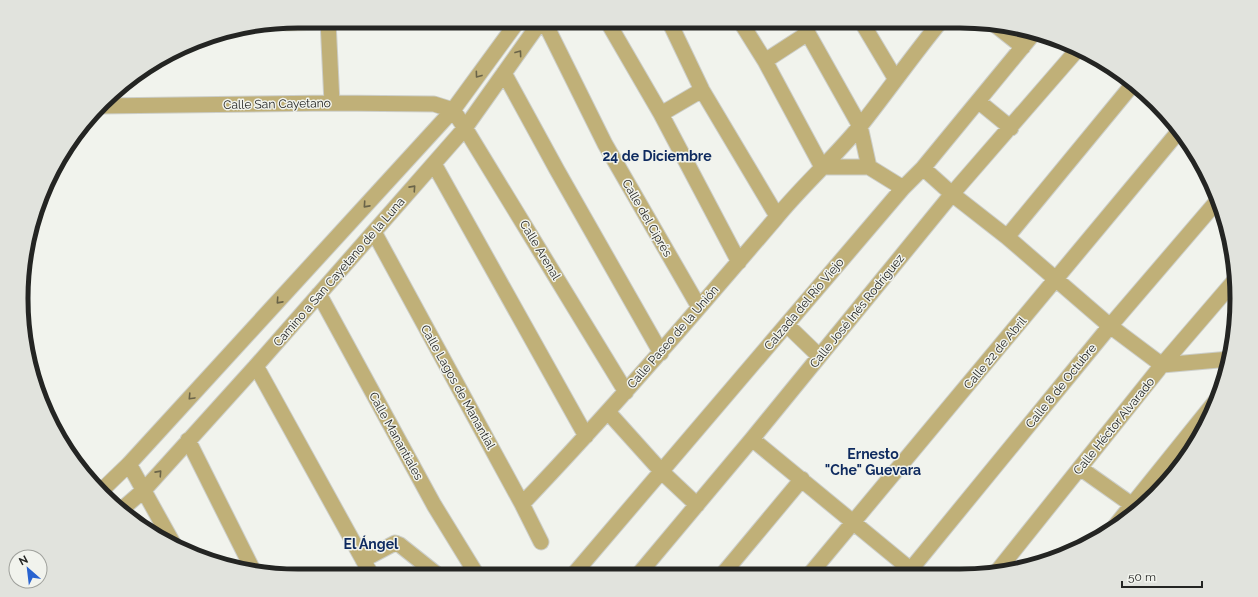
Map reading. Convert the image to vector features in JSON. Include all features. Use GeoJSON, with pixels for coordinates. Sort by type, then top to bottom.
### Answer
{"type":"FeatureCollection","features":[{"type":"Feature","properties":{"kind":"street"},"geometry":{"type":"LineString","coordinates":[[328,28],[332,103]]}},
{"type":"Feature","properties":{"kind":"street","name":"Camino a San Cayetano de la Luna"},"geometry":{"type":"LineString","coordinates":[[105,487],[129,464],[452,110],[513,28]]}},
{"type":"Feature","properties":{"kind":"street","name":"Camino a San Cayetano de la Luna"},"geometry":{"type":"LineString","coordinates":[[125,506],[144,490],[256,366],[434,164],[465,128],[538,28]]}},
{"type":"Feature","properties":{"kind":"street","name":"Calle del Ciprés"},"geometry":{"type":"LineString","coordinates":[[547,28],[605,144],[699,307]]}},
{"type":"Feature","properties":{"kind":"street"},"geometry":{"type":"LineString","coordinates":[[611,28],[661,114],[739,262]]}},
{"type":"Feature","properties":{"kind":"street"},"geometry":{"type":"LineString","coordinates":[[672,28],[702,90],[776,216]]}},
{"type":"Feature","properties":{"kind":"street"},"geometry":{"type":"LineString","coordinates":[[744,28],[765,61],[822,167],[870,167],[903,188]]}},
{"type":"Feature","properties":{"kind":"street"},"geometry":{"type":"LineString","coordinates":[[765,61],[803,28]]}},
{"type":"Feature","properties":{"kind":"street"},"geometry":{"type":"LineString","coordinates":[[805,28],[860,126],[870,167]]}},
{"type":"Feature","properties":{"kind":"street"},"geometry":{"type":"LineString","coordinates":[[865,28],[895,78]]}},
{"type":"Feature","properties":{"kind":"street","name":"Calle Paseo de la Unión"},"geometry":{"type":"LineString","coordinates":[[522,504],[661,353],[739,262],[776,216],[860,126],[932,28]]}},
{"type":"Feature","properties":{"kind":"street"},"geometry":{"type":"LineString","coordinates":[[1003,31],[1023,47]]}},
{"type":"Feature","properties":{"kind":"street","name":"Calzada del Río Viejo"},"geometry":{"type":"LineString","coordinates":[[578,569],[903,188],[923,168],[1030,37]]}},
{"type":"Feature","properties":{"kind":"street","name":"Calle José Inés Rodríguez"},"geometry":{"type":"LineString","coordinates":[[643,569],[952,194],[1011,128],[1074,54]]}},
{"type":"Feature","properties":{"kind":"street"},"geometry":{"type":"LineString","coordinates":[[504,73],[661,353]]}},
{"type":"Feature","properties":{"kind":"street"},"geometry":{"type":"LineString","coordinates":[[1007,237],[1129,88]]}},
{"type":"Feature","properties":{"kind":"street"},"geometry":{"type":"LineString","coordinates":[[661,114],[702,90]]}},
{"type":"Feature","properties":{"kind":"street"},"geometry":{"type":"LineString","coordinates":[[978,101],[1011,128]]}},
{"type":"Feature","properties":{"kind":"street","name":"Calle San Cayetano"},"geometry":{"type":"LineString","coordinates":[[108,106],[332,103],[434,104],[452,110]]}},
{"type":"Feature","properties":{"kind":"street","name":"Calle Arenal"},"geometry":{"type":"LineString","coordinates":[[452,110],[465,128],[626,392]]}},
{"type":"Feature","properties":{"kind":"street","name":"Calle 22 de Abril"},"geometry":{"type":"LineString","coordinates":[[814,569],[1175,136]]}},
{"type":"Feature","properties":{"kind":"street"},"geometry":{"type":"LineString","coordinates":[[434,164],[586,436]]}},
{"type":"Feature","properties":{"kind":"street"},"geometry":{"type":"LineString","coordinates":[[923,168],[952,194],[1007,237],[1110,326],[1162,365],[1223,360]]}},
{"type":"Feature","properties":{"kind":"street","name":"Calle 8 de Octubre"},"geometry":{"type":"LineString","coordinates":[[913,569],[1110,326],[1213,205]]}},
{"type":"Feature","properties":{"kind":"street","name":"Calle Lagos de Manantial"},"geometry":{"type":"LineString","coordinates":[[374,232],[522,504],[541,542]]}},
{"type":"Feature","properties":{"kind":"street","name":"Calle Héctor Alvarado"},"geometry":{"type":"LineString","coordinates":[[1002,566],[1162,365],[1229,287]]}},
{"type":"Feature","properties":{"kind":"street","name":"Calle Manantiales"},"geometry":{"type":"LineString","coordinates":[[319,294],[434,505],[473,569]]}},
{"type":"Feature","properties":{"kind":"street"},"geometry":{"type":"LineString","coordinates":[[787,325],[819,356]]}},
{"type":"Feature","properties":{"kind":"street"},"geometry":{"type":"LineString","coordinates":[[256,366],[368,569]]}},
{"type":"Feature","properties":{"kind":"street"},"geometry":{"type":"LineString","coordinates":[[608,412],[662,472],[697,505]]}},
{"type":"Feature","properties":{"kind":"street"},"geometry":{"type":"LineString","coordinates":[[1144,497],[1200,422]]}},
{"type":"Feature","properties":{"kind":"street"},"geometry":{"type":"LineString","coordinates":[[752,438],[854,522],[908,569]]}},
{"type":"Feature","properties":{"kind":"street"},"geometry":{"type":"LineString","coordinates":[[188,440],[250,565]]}},
{"type":"Feature","properties":{"kind":"street"},"geometry":{"type":"LineString","coordinates":[[129,464],[169,536]]}},
{"type":"Feature","properties":{"kind":"street"},"geometry":{"type":"LineString","coordinates":[[1080,468],[1134,505]]}},
{"type":"Feature","properties":{"kind":"street"},"geometry":{"type":"LineString","coordinates":[[726,569],[802,479]]}},
{"type":"Feature","properties":{"kind":"street"},"geometry":{"type":"LineString","coordinates":[[363,560],[394,543],[400,545],[430,569]]}},
{"type":"Feature","properties":{"kind":"district","name":"24 de Diciembre"},"geometry":{"type":"Point","coordinates":[657,156]}},
{"type":"Feature","properties":{"kind":"district","name":"Ernesto \"Che\" Guevara"},"geometry":{"type":"Point","coordinates":[873,462]}},
{"type":"Feature","properties":{"kind":"district","name":"El Ángel"},"geometry":{"type":"Point","coordinates":[371,544]}}]}
